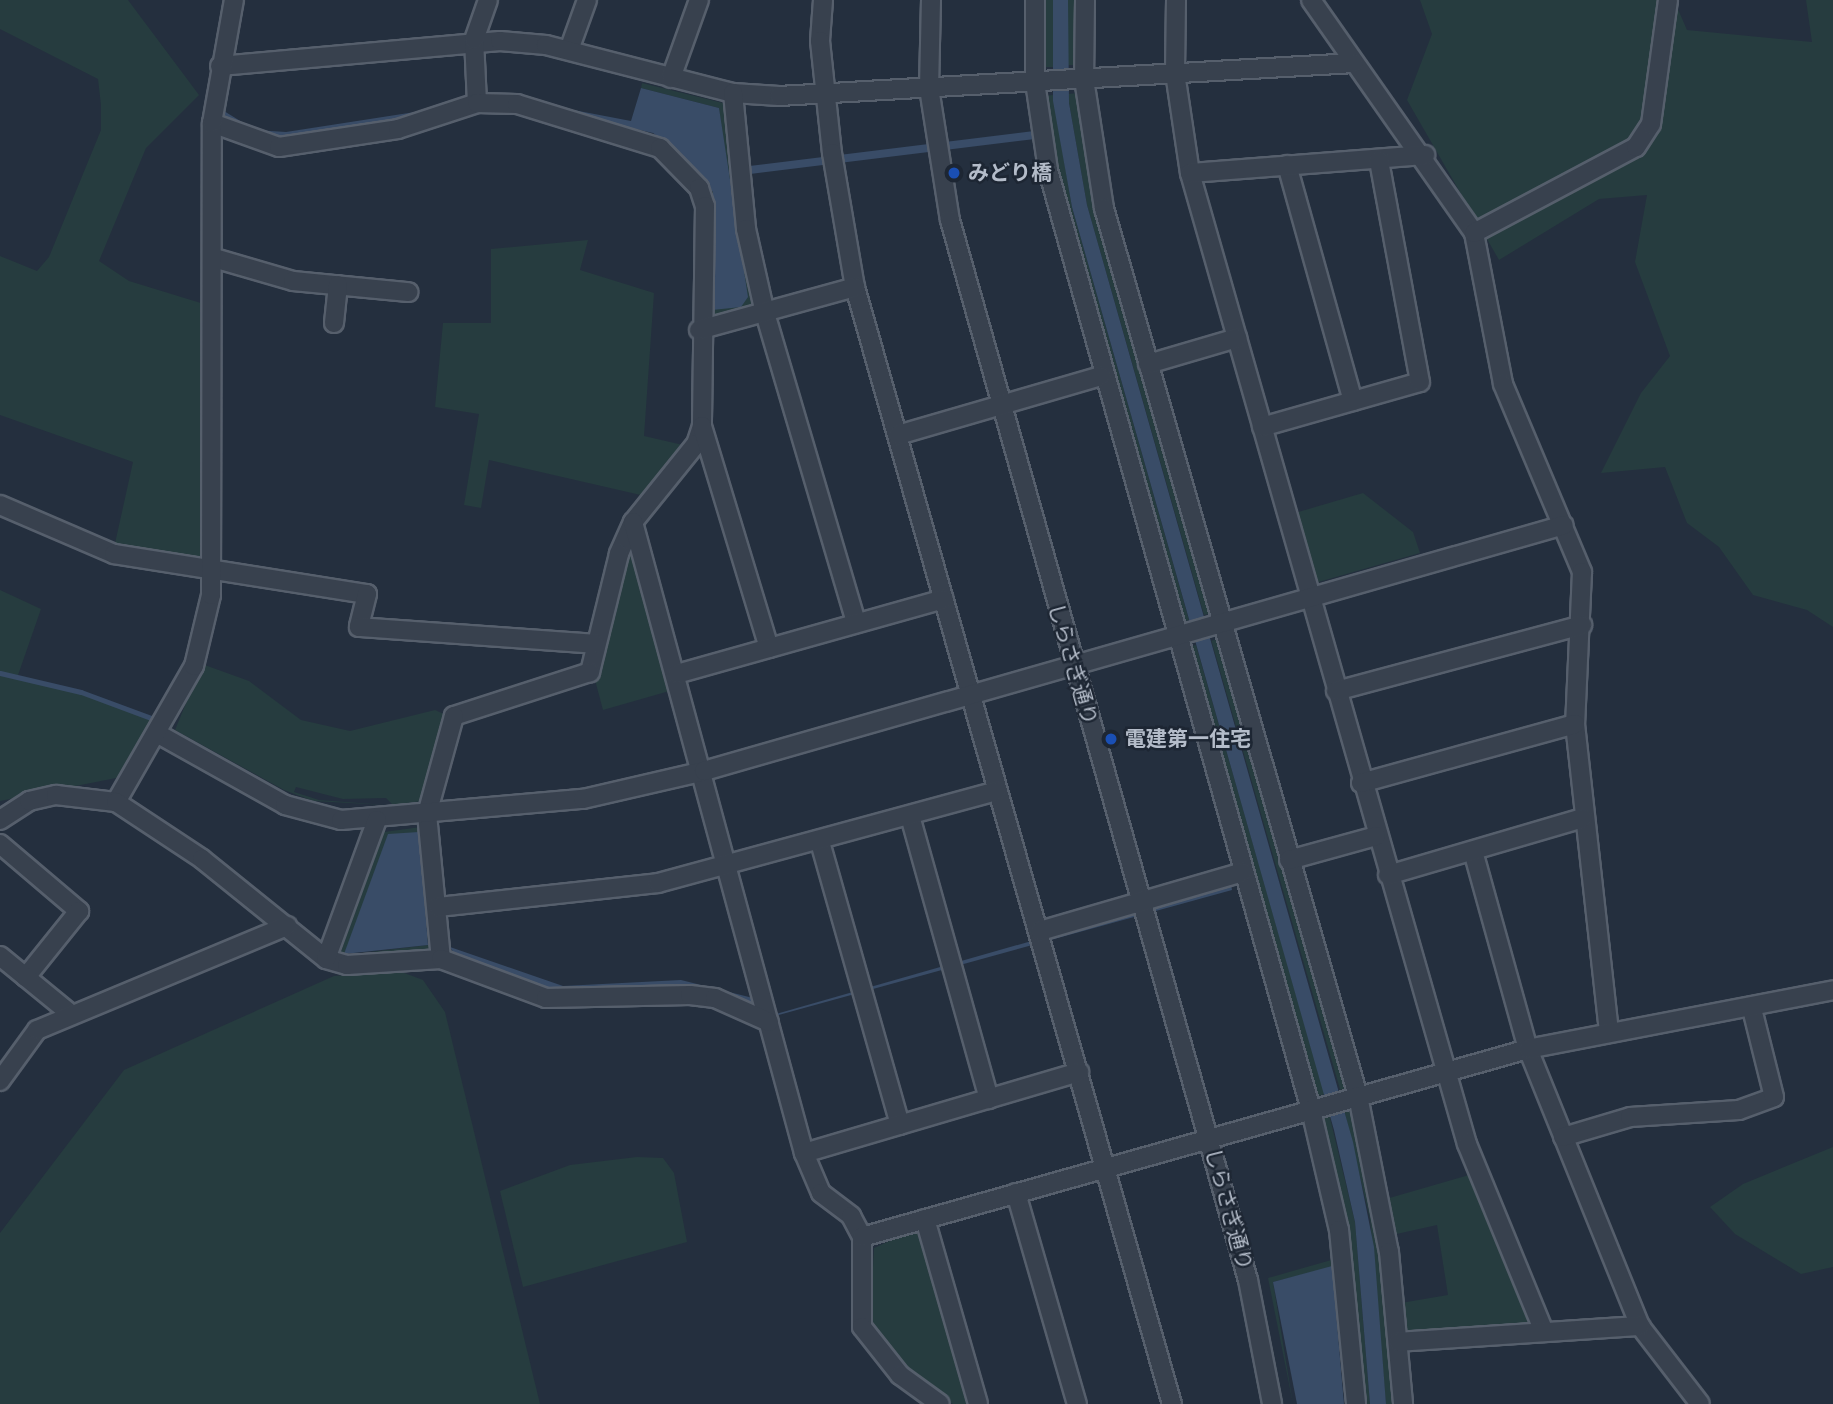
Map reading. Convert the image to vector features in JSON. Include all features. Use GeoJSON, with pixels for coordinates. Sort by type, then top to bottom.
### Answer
{"type":"FeatureCollection","features":[{"type":"Feature","properties":{"kind":"street"},"geometry":{"type":"LineString","coordinates":[[116,802],[160,735],[194,666],[214,567],[212,123],[220,66],[234,0]]}},
{"type":"Feature","properties":{"kind":"street"},"geometry":{"type":"LineString","coordinates":[[477,103],[474,40],[488,0]]}},
{"type":"Feature","properties":{"kind":"street"},"geometry":{"type":"LineString","coordinates":[[569,50],[587,0]]}},
{"type":"Feature","properties":{"kind":"street"},"geometry":{"type":"LineString","coordinates":[[671,78],[699,0]]}},
{"type":"Feature","properties":{"kind":"street"},"geometry":{"type":"LineString","coordinates":[[823,0],[826,95],[855,287],[997,791],[1040,931],[1172,1404]]}},
{"type":"Feature","properties":{"kind":"street","name":"しらさぎ通り"},"geometry":{"type":"LineString","coordinates":[[931,0],[929,88],[950,220],[999,406],[1251,1291],[1272,1404]]}},
{"type":"Feature","properties":{"kind":"street"},"geometry":{"type":"LineString","coordinates":[[1035,0],[1038,81],[1048,170],[1101,376],[1311,1110],[1339,1230],[1356,1404]]}},
{"type":"Feature","properties":{"kind":"street"},"geometry":{"type":"LineString","coordinates":[[1085,0],[1081,79],[1104,208],[1358,1096],[1389,1252],[1403,1404]]}},
{"type":"Feature","properties":{"kind":"street"},"geometry":{"type":"LineString","coordinates":[[1176,0],[1175,73],[1190,173],[1376,836],[1467,1144],[1544,1332]]}},
{"type":"Feature","properties":{"kind":"street"},"geometry":{"type":"LineString","coordinates":[[1311,0],[1354,63],[1425,155],[1474,233],[1503,384],[1581,572],[1582,625],[1576,724],[1583,818],[1609,1032]]}},
{"type":"Feature","properties":{"kind":"street"},"geometry":{"type":"LineString","coordinates":[[1474,233],[1636,147],[1651,124],[1668,0]]}},
{"type":"Feature","properties":{"kind":"street"},"geometry":{"type":"LineString","coordinates":[[220,66],[474,40],[569,50],[733,93],[826,95],[1354,63]]}},
{"type":"Feature","properties":{"kind":"street"},"geometry":{"type":"LineString","coordinates":[[733,93],[746,229],[765,313],[856,624]]}},
{"type":"Feature","properties":{"kind":"street"},"geometry":{"type":"LineString","coordinates":[[212,123],[279,147],[398,129],[477,103],[566,115],[660,148],[679,166],[705,206],[699,330],[702,426],[769,648]]}},
{"type":"Feature","properties":{"kind":"street"},"geometry":{"type":"LineString","coordinates":[[1190,173],[1425,155]]}},
{"type":"Feature","properties":{"kind":"street"},"geometry":{"type":"LineString","coordinates":[[1262,427],[1420,382],[1379,160]]}},
{"type":"Feature","properties":{"kind":"street"},"geometry":{"type":"LineString","coordinates":[[1287,165],[1353,401]]}},
{"type":"Feature","properties":{"kind":"street"},"geometry":{"type":"LineString","coordinates":[[214,258],[293,281],[408,292]]}},
{"type":"Feature","properties":{"kind":"street"},"geometry":{"type":"LineString","coordinates":[[334,323],[338,285]]}},
{"type":"Feature","properties":{"kind":"street"},"geometry":{"type":"LineString","coordinates":[[699,330],[855,287]]}},
{"type":"Feature","properties":{"kind":"street"},"geometry":{"type":"LineString","coordinates":[[1148,364],[1237,338]]}},
{"type":"Feature","properties":{"kind":"street"},"geometry":{"type":"LineString","coordinates":[[898,435],[1101,376]]}},
{"type":"Feature","properties":{"kind":"street"},"geometry":{"type":"LineString","coordinates":[[441,959],[427,814],[457,710],[590,672],[608,585],[633,522],[696,444],[702,426]]}},
{"type":"Feature","properties":{"kind":"street"},"geometry":{"type":"LineString","coordinates":[[0,506],[114,554],[214,567],[367,594],[359,627],[595,643]]}},
{"type":"Feature","properties":{"kind":"street"},"geometry":{"type":"LineString","coordinates":[[633,522],[732,866],[804,1153],[821,1193],[851,1216],[862,1237],[862,1327],[900,1375],[940,1404]]}},
{"type":"Feature","properties":{"kind":"street"},"geometry":{"type":"LineString","coordinates":[[160,735],[285,805],[341,820],[377,820],[595,797],[704,771],[1564,526]]}},
{"type":"Feature","properties":{"kind":"street"},"geometry":{"type":"LineString","coordinates":[[677,674],[944,599]]}},
{"type":"Feature","properties":{"kind":"street"},"geometry":{"type":"LineString","coordinates":[[1336,691],[1582,625]]}},
{"type":"Feature","properties":{"kind":"street"},"geometry":{"type":"LineString","coordinates":[[1362,783],[1576,724]]}},
{"type":"Feature","properties":{"kind":"street"},"geometry":{"type":"LineString","coordinates":[[438,907],[658,883],[732,866],[997,791]]}},
{"type":"Feature","properties":{"kind":"street"},"geometry":{"type":"LineString","coordinates":[[0,820],[29,802],[56,795],[116,802],[287,926],[326,959],[346,965],[441,959],[547,998],[690,995],[715,998],[769,1022]]}},
{"type":"Feature","properties":{"kind":"street"},"geometry":{"type":"LineString","coordinates":[[910,816],[989,1099]]}},
{"type":"Feature","properties":{"kind":"street"},"geometry":{"type":"LineString","coordinates":[[1388,875],[1583,818]]}},
{"type":"Feature","properties":{"kind":"street"},"geometry":{"type":"LineString","coordinates":[[326,959],[377,820]]}},
{"type":"Feature","properties":{"kind":"street"},"geometry":{"type":"LineString","coordinates":[[1289,860],[1376,836]]}},
{"type":"Feature","properties":{"kind":"street"},"geometry":{"type":"LineString","coordinates":[[820,842],[900,1125]]}},
{"type":"Feature","properties":{"kind":"street"},"geometry":{"type":"LineString","coordinates":[[0,844],[79,911],[26,977]]}},
{"type":"Feature","properties":{"kind":"street"},"geometry":{"type":"LineString","coordinates":[[1473,851],[1528,1049],[1640,1326],[1700,1404]]}},
{"type":"Feature","properties":{"kind":"street"},"geometry":{"type":"LineString","coordinates":[[1040,931],[1243,872]]}},
{"type":"Feature","properties":{"kind":"street"},"geometry":{"type":"LineString","coordinates":[[0,1081],[29,1035],[287,926]]}},
{"type":"Feature","properties":{"kind":"street"},"geometry":{"type":"LineString","coordinates":[[3,965],[26,977],[72,1015]]}},
{"type":"Feature","properties":{"kind":"street"},"geometry":{"type":"LineString","coordinates":[[862,1237],[1528,1049],[1609,1032],[1752,1009],[1833,990]]}},
{"type":"Feature","properties":{"kind":"street"},"geometry":{"type":"LineString","coordinates":[[1563,1137],[1630,1116],[1739,1110],[1774,1097],[1752,1009]]}},
{"type":"Feature","properties":{"kind":"street"},"geometry":{"type":"LineString","coordinates":[[804,1153],[1079,1072]]}},
{"type":"Feature","properties":{"kind":"street"},"geometry":{"type":"LineString","coordinates":[[1016,1193],[1077,1404]]}},
{"type":"Feature","properties":{"kind":"street"},"geometry":{"type":"LineString","coordinates":[[925,1219],[978,1404]]}},
{"type":"Feature","properties":{"kind":"street"},"geometry":{"type":"LineString","coordinates":[[1398,1342],[1640,1326]]}},
{"type":"Feature","properties":{"kind":"green space"},"geometry":{"type":"Polygon","coordinates":[[[0,0],[128,0],[199,95],[146,148],[99,261],[129,281],[204,304],[201,558],[114,548],[133,462],[0,415],[0,256],[37,271],[49,257],[101,130],[101,105],[98,79],[0,29],[0,0]]]}},
{"type":"Feature","properties":{"kind":"green space"},"geometry":{"type":"Polygon","coordinates":[[[1042,0],[1053,0],[1053,67],[1042,67],[1042,0]]]}},
{"type":"Feature","properties":{"kind":"green space"},"geometry":{"type":"Polygon","coordinates":[[[1068,0],[1078,0],[1078,65],[1066,65],[1068,0]]]}},
{"type":"Feature","properties":{"kind":"green space"},"geometry":{"type":"Polygon","coordinates":[[[1420,0],[1674,0],[1687,30],[1812,42],[1806,0],[1833,0],[1833,627],[1807,610],[1753,595],[1719,547],[1687,523],[1665,467],[1601,473],[1641,393],[1670,356],[1635,262],[1647,195],[1599,199],[1499,260],[1407,100],[1432,34],[1420,0]]]}},
{"type":"Feature","properties":{"kind":"green space"},"geometry":{"type":"Polygon","coordinates":[[[642,83],[723,103],[753,300],[747,311],[717,319],[707,312],[702,184],[604,123],[664,138],[713,192],[712,310],[735,241],[719,108],[641,88],[642,83]]]}},
{"type":"Feature","properties":{"kind":"green space"},"geometry":{"type":"Polygon","coordinates":[[[1079,93],[1094,193],[1214,612],[1204,615],[1087,205],[1068,94],[1079,93]]]}},
{"type":"Feature","properties":{"kind":"green space"},"geometry":{"type":"Polygon","coordinates":[[[1053,95],[1072,207],[1189,620],[1177,623],[1071,245],[1042,96],[1053,95]]]}},
{"type":"Feature","properties":{"kind":"green space"},"geometry":{"type":"Polygon","coordinates":[[[588,240],[580,270],[654,293],[644,436],[683,445],[645,496],[489,460],[481,508],[464,505],[479,414],[435,407],[443,323],[491,323],[491,249],[588,240]]]}},
{"type":"Feature","properties":{"kind":"green space"},"geometry":{"type":"Polygon","coordinates":[[[1363,493],[1413,532],[1420,553],[1315,583],[1295,513],[1363,493]]]}},
{"type":"Feature","properties":{"kind":"green space"},"geometry":{"type":"Polygon","coordinates":[[[630,554],[673,690],[603,710],[595,680],[604,628],[630,554]]]}},
{"type":"Feature","properties":{"kind":"green space"},"geometry":{"type":"Polygon","coordinates":[[[0,590],[41,609],[17,678],[0,672],[0,590]]]}},
{"type":"Feature","properties":{"kind":"green space"},"geometry":{"type":"Polygon","coordinates":[[[1221,638],[1350,1087],[1340,1090],[1211,641],[1221,638]]]}},
{"type":"Feature","properties":{"kind":"green space"},"geometry":{"type":"Polygon","coordinates":[[[1196,645],[1325,1094],[1313,1097],[1184,648],[1196,645]]]}},
{"type":"Feature","properties":{"kind":"green space"},"geometry":{"type":"Polygon","coordinates":[[[202,664],[249,681],[301,720],[350,731],[435,710],[446,715],[422,801],[393,805],[386,798],[343,799],[296,787],[294,792],[319,800],[386,805],[313,801],[284,790],[175,730],[202,664]]]}},
{"type":"Feature","properties":{"kind":"green space"},"geometry":{"type":"Polygon","coordinates":[[[0,675],[86,695],[158,723],[133,765],[116,778],[0,801],[0,675]]]}},
{"type":"Feature","properties":{"kind":"green space"},"geometry":{"type":"Polygon","coordinates":[[[421,827],[431,949],[345,959],[340,954],[384,832],[421,827]],[[418,832],[346,955],[428,945],[418,832]]]}},
{"type":"Feature","properties":{"kind":"green space"},"geometry":{"type":"Polygon","coordinates":[[[399,971],[423,980],[445,1012],[540,1404],[0,1404],[0,1233],[124,1070],[334,976],[399,971]]]}},
{"type":"Feature","properties":{"kind":"green space"},"geometry":{"type":"Polygon","coordinates":[[[1354,1107],[1382,1247],[1396,1404],[1386,1404],[1370,1219],[1344,1110],[1354,1107]]]}},
{"type":"Feature","properties":{"kind":"green space"},"geometry":{"type":"Polygon","coordinates":[[[1329,1114],[1355,1222],[1370,1404],[1361,1404],[1318,1118],[1329,1114]]]}},
{"type":"Feature","properties":{"kind":"green space"},"geometry":{"type":"Polygon","coordinates":[[[1833,1147],[1833,1267],[1801,1274],[1735,1234],[1710,1207],[1743,1184],[1833,1147]]]}},
{"type":"Feature","properties":{"kind":"green space"},"geometry":{"type":"Polygon","coordinates":[[[637,1157],[663,1158],[674,1173],[687,1242],[523,1287],[500,1191],[570,1165],[637,1157]]]}},
{"type":"Feature","properties":{"kind":"green space"},"geometry":{"type":"Polygon","coordinates":[[[1469,1175],[1530,1320],[1527,1326],[1408,1333],[1401,1303],[1448,1295],[1437,1225],[1392,1235],[1386,1199],[1469,1175]]]}},
{"type":"Feature","properties":{"kind":"green space"},"geometry":{"type":"Polygon","coordinates":[[[914,1230],[922,1234],[971,1404],[953,1404],[922,1382],[870,1326],[874,1248],[914,1230]]]}},
{"type":"Feature","properties":{"kind":"green space"},"geometry":{"type":"Polygon","coordinates":[[[1335,1259],[1348,1404],[1332,1267],[1273,1282],[1293,1404],[1268,1278],[1335,1259]]]}},
{"type":"Feature","properties":{"kind":"water"},"geometry":{"type":"Polygon","coordinates":[[[1053,0],[1068,0],[1069,103],[1087,205],[1353,1142],[1374,1247],[1386,1404],[1370,1404],[1355,1222],[1334,1130],[1072,207],[1053,101],[1053,0]]]}},
{"type":"Feature","properties":{"kind":"water"},"geometry":{"type":"Polygon","coordinates":[[[641,88],[719,108],[748,297],[741,307],[712,310],[713,192],[681,153],[653,133],[516,102],[273,140],[219,115],[219,108],[255,130],[286,132],[415,112],[484,93],[631,121],[641,88]]]}},
{"type":"Feature","properties":{"kind":"water"},"geometry":{"type":"Polygon","coordinates":[[[1034,131],[1035,139],[746,174],[745,166],[1034,131]]]}},
{"type":"Feature","properties":{"kind":"water"},"geometry":{"type":"Polygon","coordinates":[[[419,832],[428,945],[344,954],[388,834],[419,832]]]}},
{"type":"Feature","properties":{"kind":"water"},"geometry":{"type":"Polygon","coordinates":[[[1231,884],[1232,890],[775,1016],[776,1014],[1231,884]]]}},
{"type":"Feature","properties":{"kind":"water"},"geometry":{"type":"Polygon","coordinates":[[[450,947],[563,986],[681,980],[753,998],[750,1004],[725,993],[557,992],[455,955],[450,947]]]}},
{"type":"Feature","properties":{"kind":"water"},"geometry":{"type":"Polygon","coordinates":[[[1332,1266],[1344,1404],[1297,1404],[1273,1282],[1332,1266]]]}},
{"type":"Feature","properties":{"kind":"waterway"},"geometry":{"type":"LineString","coordinates":[[0,673],[81,692],[159,721]]}},
{"type":"Feature","properties":{"kind":"place","name":"みどり橋"},"geometry":{"type":"Point","coordinates":[954,173]}},
{"type":"Feature","properties":{"kind":"place","name":"電建第一住宅"},"geometry":{"type":"Point","coordinates":[1111,739]}}]}
